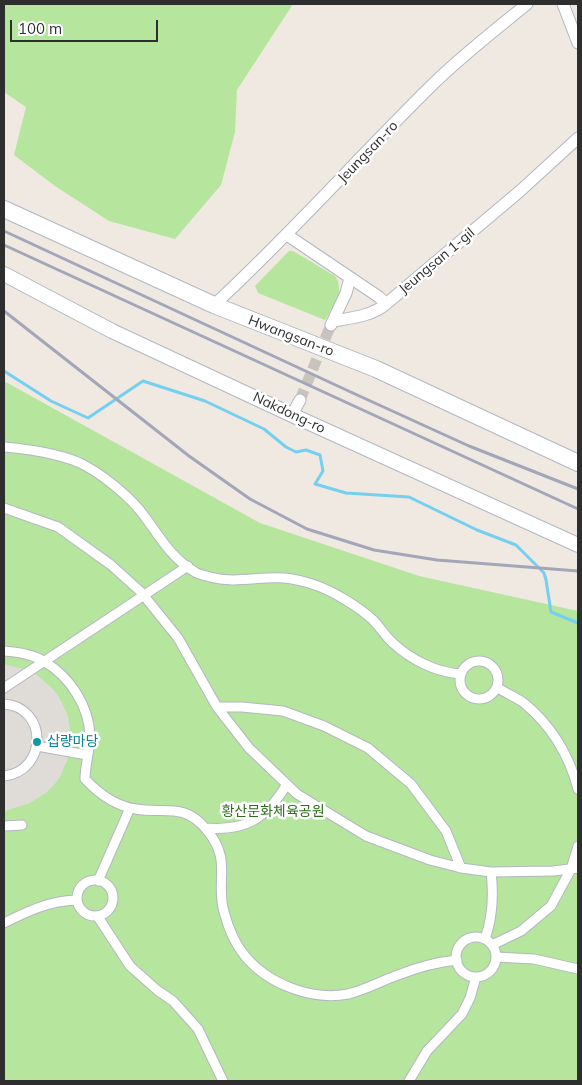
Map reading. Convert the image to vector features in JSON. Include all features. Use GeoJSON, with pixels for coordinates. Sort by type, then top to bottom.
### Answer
{"type":"FeatureCollection","features":[{"type":"Feature","properties":{"kind":"main road","name":"Hwangsan-ro"},"geometry":{"type":"LineString","coordinates":[[4,209],[214,306],[376,369],[578,463]]}},
{"type":"Feature","properties":{"kind":"street","name":"Jeungsan-ro"},"geometry":{"type":"LineString","coordinates":[[214,306],[287,235],[430,87],[475,46],[527,4]]}},
{"type":"Feature","properties":{"kind":"street"},"geometry":{"type":"LineString","coordinates":[[564,4],[578,43]]}},
{"type":"Feature","properties":{"kind":"street","name":"Jeungsan 1-gil"},"geometry":{"type":"LineString","coordinates":[[287,235],[379,297],[386,304],[520,191],[578,138]]}},
{"type":"Feature","properties":{"kind":"street","name":"Nakdong-ro"},"geometry":{"type":"LineString","coordinates":[[4,274],[112,331],[578,545]]}},
{"type":"Feature","properties":{"kind":"street"},"geometry":{"type":"LineString","coordinates":[[350,278],[346,293],[332,324],[379,310],[386,304]]}},
{"type":"Feature","properties":{"kind":"street"},"geometry":{"type":"LineString","coordinates":[[292,415],[300,400]]}},
{"type":"Feature","properties":{"kind":"street"},"geometry":{"type":"LineString","coordinates":[[4,447],[33,450],[78,462],[105,479],[123,493],[144,516],[166,548],[196,573],[236,581],[286,578],[315,585],[355,606],[372,620],[391,642],[406,654],[432,667],[460,674]]}},
{"type":"Feature","properties":{"kind":"street"},"geometry":{"type":"LineString","coordinates":[[4,508],[58,527],[111,565],[144,595],[178,638],[217,707],[249,748],[298,794],[366,836],[430,860],[461,868],[491,872],[521,873],[575,869]]}},
{"type":"Feature","properties":{"kind":"street"},"geometry":{"type":"LineString","coordinates":[[4,688],[188,566]]}},
{"type":"Feature","properties":{"kind":"street"},"geometry":{"type":"LineString","coordinates":[[4,651],[21,652],[44,662],[68,680],[84,706],[90,736],[85,779],[96,790],[109,799],[137,810],[170,810],[184,813],[196,819],[206,828],[216,842],[222,859],[223,910],[229,926],[245,956],[274,980],[310,993],[347,994],[416,969],[457,960]]}},
{"type":"Feature","properties":{"kind":"street"},"geometry":{"type":"LineString","coordinates":[[460,674],[470,663],[481,661],[488,663],[493,666],[497,687]]}},
{"type":"Feature","properties":{"kind":"street"},"geometry":{"type":"LineString","coordinates":[[460,674],[462,686],[466,694],[474,699],[484,698],[497,687]]}},
{"type":"Feature","properties":{"kind":"street"},"geometry":{"type":"LineString","coordinates":[[497,687],[523,702],[542,720],[561,745],[573,769],[578,789]]}},
{"type":"Feature","properties":{"kind":"street"},"geometry":{"type":"LineString","coordinates":[[4,704],[20,709],[29,717],[35,727],[38,738],[31,761],[22,770],[11,776],[4,776]]}},
{"type":"Feature","properties":{"kind":"street"},"geometry":{"type":"LineString","coordinates":[[217,707],[242,707],[283,711],[324,726],[368,748],[411,784],[446,831],[461,868]]}},
{"type":"Feature","properties":{"kind":"street"},"geometry":{"type":"LineString","coordinates":[[37,746],[87,755]]}},
{"type":"Feature","properties":{"kind":"street"},"geometry":{"type":"LineString","coordinates":[[206,828],[234,828],[245,825],[268,809],[278,799],[287,784]]}},
{"type":"Feature","properties":{"kind":"street"},"geometry":{"type":"LineString","coordinates":[[98,881],[130,808]]}},
{"type":"Feature","properties":{"kind":"street"},"geometry":{"type":"LineString","coordinates":[[4,826],[22,825]]}},
{"type":"Feature","properties":{"kind":"street"},"geometry":{"type":"LineString","coordinates":[[491,872],[494,890],[488,942],[496,957],[493,967],[488,972],[476,976],[463,972],[459,967],[457,960],[458,948],[467,939],[472,937],[488,942],[520,931],[551,906],[575,869],[578,846]]}},
{"type":"Feature","properties":{"kind":"street"},"geometry":{"type":"LineString","coordinates":[[98,881],[106,884],[110,889],[113,900],[108,911],[92,917],[81,911],[76,900],[77,893],[84,883],[98,881]]}},
{"type":"Feature","properties":{"kind":"street"},"geometry":{"type":"LineString","coordinates":[[4,923],[50,902],[76,900]]}},
{"type":"Feature","properties":{"kind":"street"},"geometry":{"type":"LineString","coordinates":[[98,916],[130,966],[157,990],[173,1001],[198,1028],[223,1081]]}},
{"type":"Feature","properties":{"kind":"street"},"geometry":{"type":"LineString","coordinates":[[496,957],[541,960],[578,969]]}},
{"type":"Feature","properties":{"kind":"street"},"geometry":{"type":"LineString","coordinates":[[410,1081],[427,1051],[462,1014],[470,998],[476,976]]}},
{"type":"Feature","properties":{"kind":"green space"},"geometry":{"type":"Polygon","coordinates":[[[4,4],[293,4],[237,90],[235,132],[221,185],[175,239],[109,221],[55,186],[14,155],[26,107],[4,92],[4,4]]]}},
{"type":"Feature","properties":{"kind":"green space"},"geometry":{"type":"Polygon","coordinates":[[[289,251],[293,251],[335,276],[338,281],[340,295],[325,320],[258,293],[255,286],[289,251]]]}},
{"type":"Feature","properties":{"kind":"green space","name":"황산문화체육공원"},"geometry":{"type":"Polygon","coordinates":[[[4,381],[260,523],[419,576],[578,611],[578,1081],[4,1081],[4,381]]]}},
{"type":"Feature","properties":{"kind":"shaded area","name":"삽량마당"},"geometry":{"type":"Polygon","coordinates":[[[4,664],[27,670],[37,675],[53,689],[68,716],[71,737],[68,758],[60,777],[54,785],[46,793],[28,804],[4,811],[4,664]]]}},
{"type":"Feature","properties":{"kind":"waterway"},"geometry":{"type":"LineString","coordinates":[[4,371],[51,401],[88,418],[143,381],[205,401],[264,429],[286,447],[296,452],[306,450],[320,455],[323,471],[315,484],[346,493],[409,497],[477,530],[516,545],[544,573],[551,612],[578,623]]}},
{"type":"Feature","properties":{"kind":"tunnel"},"geometry":{"type":"LineString","coordinates":[[300,400],[330,327]]}},
{"type":"Feature","properties":{"kind":"railway"},"geometry":{"type":"LineString","coordinates":[[4,231],[469,446],[578,489]]}},
{"type":"Feature","properties":{"kind":"railway"},"geometry":{"type":"LineString","coordinates":[[4,245],[578,509]]}},
{"type":"Feature","properties":{"kind":"railway"},"geometry":{"type":"LineString","coordinates":[[4,311],[189,456],[250,499],[307,529],[374,550],[437,560],[578,571]]}},
{"type":"Feature","properties":{"kind":"place","name":"삽량마당"},"geometry":{"type":"Point","coordinates":[37,742]}}]}
